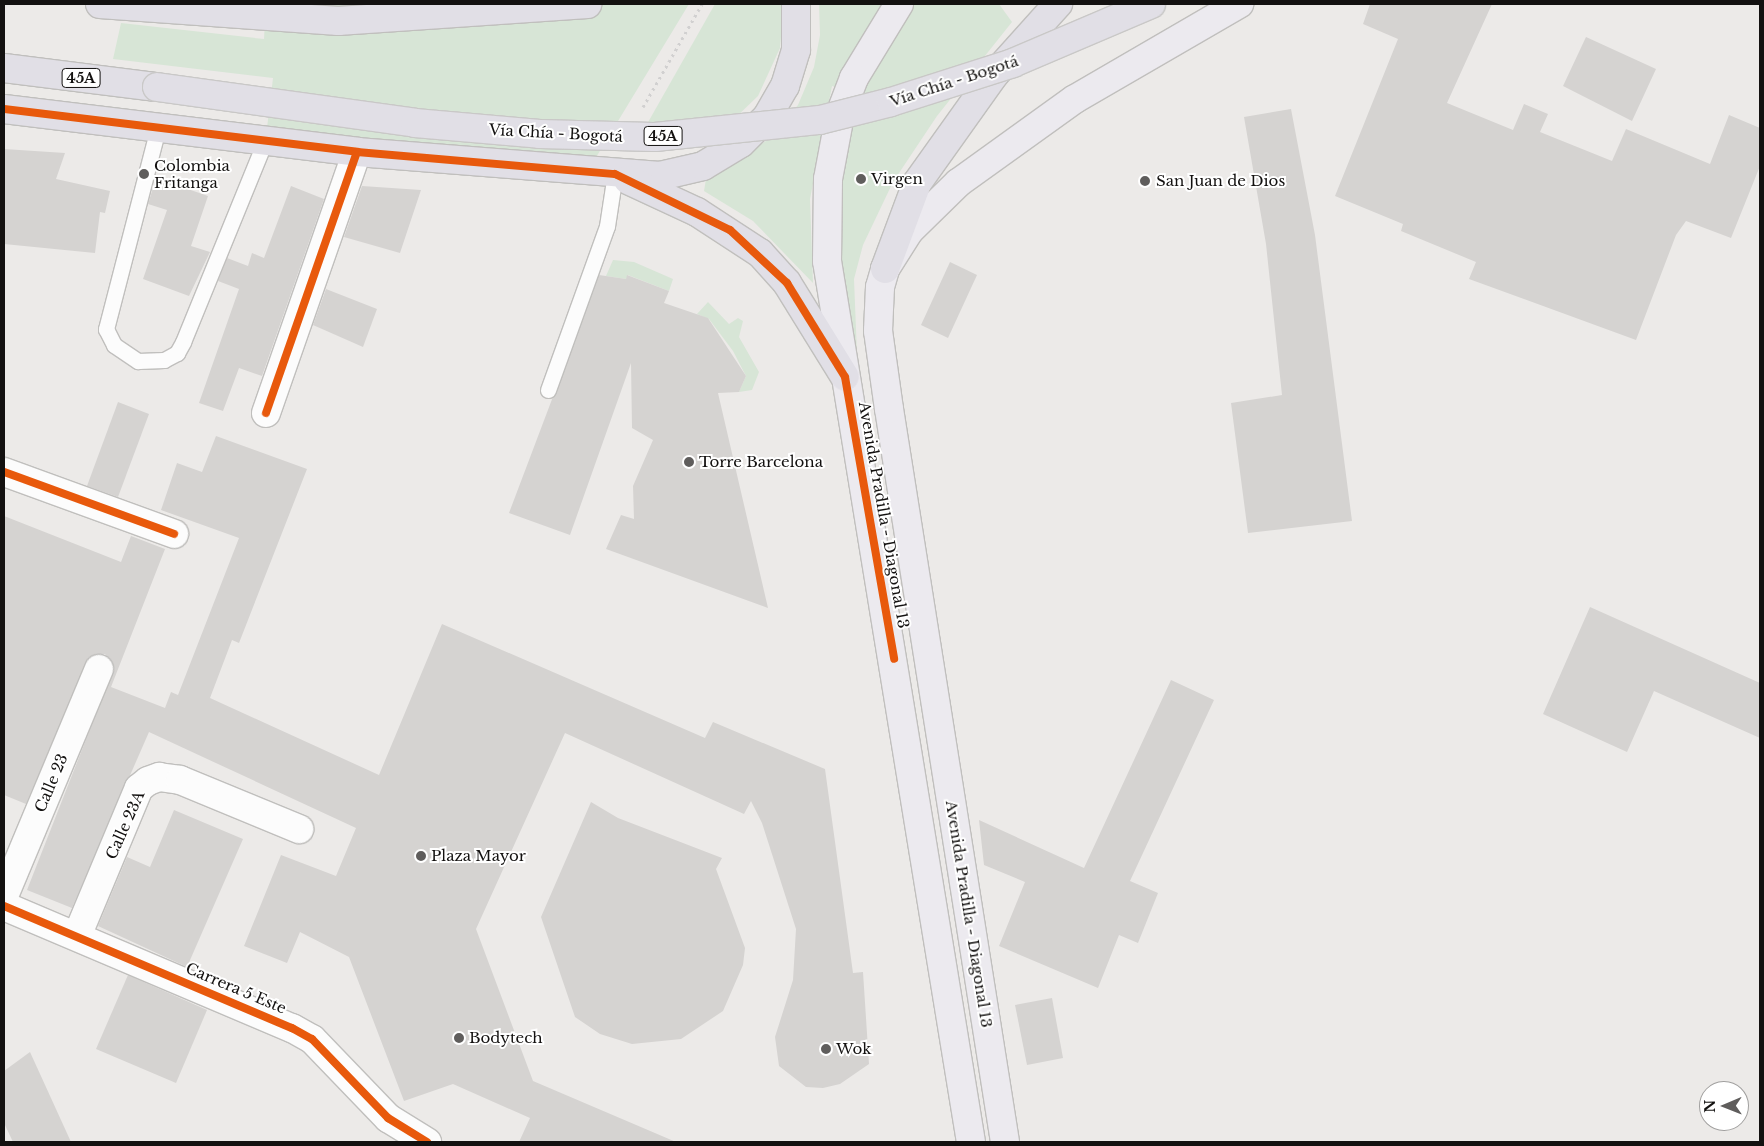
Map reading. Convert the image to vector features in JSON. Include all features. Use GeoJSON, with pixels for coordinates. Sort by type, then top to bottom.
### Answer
{"type":"FeatureCollection","features":[{"type":"Feature","properties":{"kind":"highway"},"geometry":{"type":"LineString","coordinates":[[100,4],[338,21],[467,15],[587,4]]}},
{"type":"Feature","properties":{"kind":"highway"},"geometry":{"type":"LineString","coordinates":[[4,109],[358,152],[615,174],[660,176],[703,166],[741,143],[767,117],[785,86],[796,50],[796,4]]}},
{"type":"Feature","properties":{"kind":"highway"},"geometry":{"type":"LineString","coordinates":[[885,269],[917,183],[994,75],[1058,4]]}},
{"type":"Feature","properties":{"kind":"highway","name":"Vía Chía - Bogotá"},"geometry":{"type":"LineString","coordinates":[[4,68],[415,123],[540,134],[655,137],[820,120],[891,102],[1014,63],[1150,4]]}},
{"type":"Feature","properties":{"kind":"highway"},"geometry":{"type":"LineString","coordinates":[[615,174],[697,212],[760,253],[787,283],[845,377]]}},
{"type":"Feature","properties":{"kind":"main road","name":"Avenida Pradilla - Diagonal 13"},"geometry":{"type":"LineString","coordinates":[[899,4],[854,78],[833,144],[825,222],[832,302],[971,1142]]}},
{"type":"Feature","properties":{"kind":"main road","name":"Avenida Pradilla - Diagonal 13"},"geometry":{"type":"LineString","coordinates":[[1005,1142],[887,400],[878,331],[885,269],[909,231],[958,183],[1076,99],[1239,4]]}},
{"type":"Feature","properties":{"kind":"street"},"geometry":{"type":"LineString","coordinates":[[266,414],[358,152]]}},
{"type":"Feature","properties":{"kind":"street"},"geometry":{"type":"LineString","coordinates":[[4,472],[174,534]]}},
{"type":"Feature","properties":{"kind":"street","name":"Calle 23"},"geometry":{"type":"LineString","coordinates":[[4,896],[99,669]]}},
{"type":"Feature","properties":{"kind":"street","name":"Calle 23A"},"geometry":{"type":"LineString","coordinates":[[77,936],[139,788],[148,781],[159,777],[180,780],[299,829]]}},
{"type":"Feature","properties":{"kind":"street","name":"Carrera 5 Este"},"geometry":{"type":"LineString","coordinates":[[4,906],[312,1039],[388,1118],[427,1142]]}},
{"type":"Feature","properties":{"kind":"lane"},"geometry":{"type":"LineString","coordinates":[[158,128],[106,329],[114,345],[138,361],[164,360],[184,342],[266,141]]}},
{"type":"Feature","properties":{"kind":"lane"},"geometry":{"type":"LineString","coordinates":[[548,390],[607,226],[615,174]]}},
{"type":"Feature","properties":{"kind":"path"},"geometry":{"type":"LineString","coordinates":[[641,111],[702,4]]}},
{"type":"Feature","properties":{"kind":"green space"},"geometry":{"type":"Polygon","coordinates":[[[266,4],[689,4],[595,159],[449,151],[267,128],[273,78],[113,59],[121,23],[264,39],[266,4]]]}},
{"type":"Feature","properties":{"kind":"green space"},"geometry":{"type":"Polygon","coordinates":[[[715,4],[784,4],[780,48],[758,96],[733,120],[634,147],[715,4]]]}},
{"type":"Feature","properties":{"kind":"green space"},"geometry":{"type":"Polygon","coordinates":[[[819,4],[999,4],[1012,22],[937,116],[893,182],[863,245],[854,279],[857,354],[838,243],[837,185],[846,132],[861,95],[832,86],[810,199],[813,283],[753,221],[704,191],[706,179],[769,139],[798,105],[814,67],[820,35],[819,4]]]}},
{"type":"Feature","properties":{"kind":"green space"},"geometry":{"type":"Polygon","coordinates":[[[613,260],[634,262],[673,279],[669,291],[628,275],[626,279],[606,276],[613,260]]]}},
{"type":"Feature","properties":{"kind":"green space"},"geometry":{"type":"Polygon","coordinates":[[[708,302],[729,324],[738,318],[743,321],[739,337],[759,372],[752,390],[739,392],[746,376],[733,351],[709,319],[697,314],[708,302]]]}},
{"type":"Feature","properties":{"kind":"building"},"geometry":{"type":"Polygon","coordinates":[[[1370,4],[1492,4],[1447,103],[1513,130],[1524,104],[1548,114],[1540,132],[1612,161],[1626,129],[1710,164],[1729,115],[1760,128],[1760,166],[1731,238],[1686,221],[1676,235],[1636,340],[1469,279],[1476,262],[1401,231],[1403,224],[1335,196],[1398,39],[1363,24],[1370,4]]]}},
{"type":"Feature","properties":{"kind":"building"},"geometry":{"type":"Polygon","coordinates":[[[1586,37],[1656,69],[1632,121],[1563,86],[1586,37]]]}},
{"type":"Feature","properties":{"kind":"building"},"geometry":{"type":"Polygon","coordinates":[[[1291,109],[1315,235],[1352,521],[1248,533],[1231,403],[1282,395],[1266,244],[1244,117],[1291,109]]]}},
{"type":"Feature","properties":{"kind":"building"},"geometry":{"type":"Polygon","coordinates":[[[4,149],[65,153],[56,179],[110,191],[105,213],[100,212],[95,253],[4,244],[4,149]]]}},
{"type":"Feature","properties":{"kind":"building"},"geometry":{"type":"Polygon","coordinates":[[[156,178],[208,196],[191,246],[210,252],[189,296],[143,279],[167,210],[148,204],[156,178]]]}},
{"type":"Feature","properties":{"kind":"building"},"geometry":{"type":"Polygon","coordinates":[[[291,186],[324,199],[262,376],[239,368],[223,411],[199,403],[239,289],[218,281],[227,258],[248,266],[252,253],[264,258],[291,186]]]}},
{"type":"Feature","properties":{"kind":"building"},"geometry":{"type":"Polygon","coordinates":[[[362,186],[421,190],[400,253],[344,237],[362,186]]]}},
{"type":"Feature","properties":{"kind":"building"},"geometry":{"type":"Polygon","coordinates":[[[950,262],[977,275],[948,338],[921,325],[950,262]]]}},
{"type":"Feature","properties":{"kind":"building","name":"Torre Barcelona"},"geometry":{"type":"Polygon","coordinates":[[[599,275],[626,279],[627,275],[669,291],[664,303],[708,318],[746,376],[739,392],[718,393],[768,608],[606,549],[621,515],[634,519],[633,486],[653,440],[632,428],[631,363],[570,535],[509,513],[599,275]]]}},
{"type":"Feature","properties":{"kind":"building"},"geometry":{"type":"Polygon","coordinates":[[[326,289],[377,309],[363,347],[313,325],[326,289]]]}},
{"type":"Feature","properties":{"kind":"building"},"geometry":{"type":"Polygon","coordinates":[[[118,402],[149,414],[118,497],[87,486],[118,402]]]}},
{"type":"Feature","properties":{"kind":"building"},"geometry":{"type":"Polygon","coordinates":[[[216,436],[307,469],[239,643],[232,640],[210,698],[379,775],[442,624],[705,738],[713,722],[825,769],[853,973],[863,972],[869,1064],[840,1084],[823,1088],[806,1087],[779,1066],[775,1037],[793,980],[796,929],[762,823],[751,801],[744,814],[565,733],[476,929],[533,1081],[676,1142],[519,1142],[530,1118],[453,1084],[404,1101],[349,957],[300,932],[287,963],[244,946],[281,855],[336,876],[356,828],[149,732],[72,908],[27,890],[114,668],[105,654],[89,657],[26,804],[4,795],[4,516],[121,562],[131,536],[165,549],[111,687],[165,708],[171,692],[178,695],[239,538],[161,510],[177,463],[202,472],[216,436]]]}},
{"type":"Feature","properties":{"kind":"building"},"geometry":{"type":"Polygon","coordinates":[[[1590,607],[1760,683],[1760,738],[1654,691],[1627,752],[1543,714],[1590,607]]]}},
{"type":"Feature","properties":{"kind":"building"},"geometry":{"type":"Polygon","coordinates":[[[1171,680],[1214,700],[1130,881],[1158,893],[1138,943],[1119,935],[1098,988],[999,946],[1025,882],[984,865],[979,820],[1084,868],[1171,680]]]}},
{"type":"Feature","properties":{"kind":"building"},"geometry":{"type":"Polygon","coordinates":[[[591,802],[618,818],[722,858],[716,869],[745,948],[743,965],[723,1011],[681,1039],[632,1044],[600,1034],[575,1017],[541,917],[591,802]]]}},
{"type":"Feature","properties":{"kind":"building"},"geometry":{"type":"Polygon","coordinates":[[[174,810],[243,839],[187,967],[98,926],[127,857],[150,867],[174,810]]]}},
{"type":"Feature","properties":{"kind":"building"},"geometry":{"type":"Polygon","coordinates":[[[128,975],[207,1010],[176,1083],[96,1049],[128,975]]]}},
{"type":"Feature","properties":{"kind":"building"},"geometry":{"type":"Polygon","coordinates":[[[1052,998],[1063,1058],[1027,1065],[1015,1005],[1052,998]]]}},
{"type":"Feature","properties":{"kind":"building"},"geometry":{"type":"Polygon","coordinates":[[[30,1052],[71,1142],[13,1142],[4,1123],[4,1071],[30,1052]]]}},
{"type":"Feature","properties":{"kind":"cycle path"},"geometry":{"type":"LineString","coordinates":[[4,109],[357,152],[615,174],[730,230],[787,283],[845,377],[894,659]]}},
{"type":"Feature","properties":{"kind":"cycle path"},"geometry":{"type":"LineString","coordinates":[[266,413],[357,152]]}},
{"type":"Feature","properties":{"kind":"cycle path"},"geometry":{"type":"LineString","coordinates":[[4,472],[174,534]]}},
{"type":"Feature","properties":{"kind":"cycle path"},"geometry":{"type":"LineString","coordinates":[[4,906],[292,1028],[312,1039],[388,1118],[427,1142]]}},
{"type":"Feature","properties":{"kind":"place","name":"Colombia Fritanga"},"geometry":{"type":"Point","coordinates":[144,174]}},
{"type":"Feature","properties":{"kind":"place","name":"Virgen"},"geometry":{"type":"Point","coordinates":[861,179]}},
{"type":"Feature","properties":{"kind":"place","name":"San Juan de Dios"},"geometry":{"type":"Point","coordinates":[1145,181]}},
{"type":"Feature","properties":{"kind":"place","name":"Torre Barcelona"},"geometry":{"type":"Point","coordinates":[689,462]}},
{"type":"Feature","properties":{"kind":"place","name":"Plaza Mayor"},"geometry":{"type":"Point","coordinates":[421,856]}},
{"type":"Feature","properties":{"kind":"place","name":"Bodytech"},"geometry":{"type":"Point","coordinates":[459,1038]}},
{"type":"Feature","properties":{"kind":"place","name":"Wok"},"geometry":{"type":"Point","coordinates":[826,1049]}}]}
